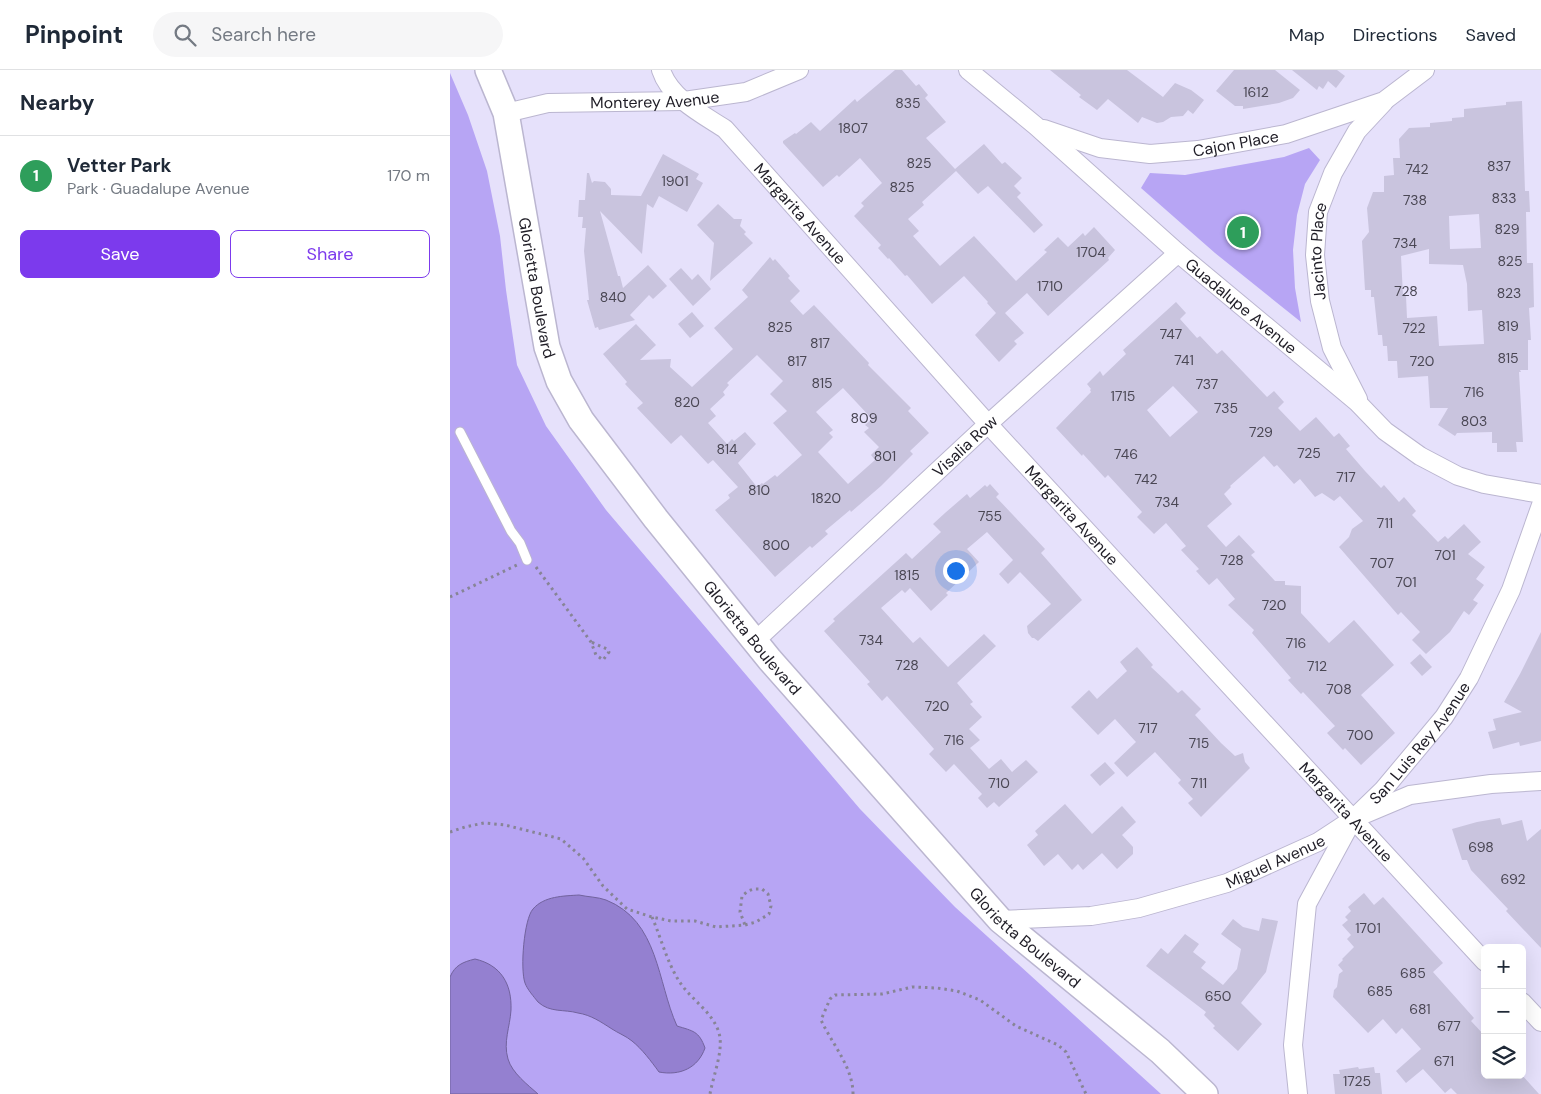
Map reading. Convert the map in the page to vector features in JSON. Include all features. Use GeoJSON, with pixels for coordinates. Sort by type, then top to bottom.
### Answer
{"type":"FeatureCollection","features":[{"type":"Feature","properties":{"kind":"street","name":"Glorietta Boulevard"},"geometry":{"type":"LineString","coordinates":[[488,70],[506,113],[547,347],[559,381],[587,428],[656,519],[754,642],[1000,920],[1160,1051],[1205,1094]]}},
{"type":"Feature","properties":{"kind":"street","name":"Margarita Avenue"},"geometry":{"type":"LineString","coordinates":[[661,70],[664,80],[684,101],[725,129],[988,424],[1481,958]]}},
{"type":"Feature","properties":{"kind":"street","name":"Monterey Avenue"},"geometry":{"type":"LineString","coordinates":[[506,113],[548,103],[684,101],[746,92],[799,70]]}},
{"type":"Feature","properties":{"kind":"street","name":"Guadalupe Avenue"},"geometry":{"type":"LineString","coordinates":[[968,70],[1036,126],[1178,253],[1357,402],[1385,432],[1420,456],[1458,476],[1484,484],[1541,494]]}},
{"type":"Feature","properties":{"kind":"street","name":"Cajon Place"},"geometry":{"type":"LineString","coordinates":[[1036,126],[1100,148],[1150,154],[1198,150],[1286,134],[1384,101],[1425,70]]}},
{"type":"Feature","properties":{"kind":"street","name":"Jacinto Place"},"geometry":{"type":"LineString","coordinates":[[1384,101],[1357,131],[1333,173],[1318,212],[1315,255],[1320,301],[1332,348],[1357,398],[1385,432]]}},
{"type":"Feature","properties":{"kind":"street","name":"Visalia Row"},"geometry":{"type":"LineString","coordinates":[[754,642],[988,424],[1178,253]]}},
{"type":"Feature","properties":{"kind":"street","name":"San Luis Rey Avenue"},"geometry":{"type":"LineString","coordinates":[[1298,1094],[1294,1045],[1307,904],[1353,819],[1383,790],[1438,724],[1469,678],[1511,590],[1541,505]]}},
{"type":"Feature","properties":{"kind":"street","name":"Miguel Avenue"},"geometry":{"type":"LineString","coordinates":[[1000,920],[1091,916],[1139,908],[1218,885],[1318,842],[1353,819],[1410,795],[1492,784],[1541,781]]}},
{"type":"Feature","properties":{"kind":"street"},"geometry":{"type":"LineString","coordinates":[[1526,1006],[1541,1022]]}},
{"type":"Feature","properties":{"kind":"lane"},"geometry":{"type":"LineString","coordinates":[[460,432],[511,531],[520,543],[527,560]]}},
{"type":"Feature","properties":{"kind":"path"},"geometry":{"type":"LineString","coordinates":[[450,597],[527,560],[539,570],[591,642],[596,655],[603,660],[609,652],[607,648],[591,642]]}},
{"type":"Feature","properties":{"kind":"path"},"geometry":{"type":"LineString","coordinates":[[450,832],[465,827],[491,824],[505,825],[561,839],[583,858],[603,886],[626,909],[671,921],[695,921],[716,927],[745,926],[763,919],[768,914],[771,900],[762,889],[748,890],[742,896],[740,912],[745,926]]}},
{"type":"Feature","properties":{"kind":"path"},"geometry":{"type":"LineString","coordinates":[[652,917],[678,979],[694,1001],[707,1011],[720,1033],[721,1045],[710,1094]]}},
{"type":"Feature","properties":{"kind":"path"},"geometry":{"type":"LineString","coordinates":[[853,1094],[850,1075],[821,1020],[830,999],[834,995],[882,994],[912,987],[937,988],[965,994],[980,1000],[1016,1026],[1058,1045],[1066,1052],[1086,1094]]}},
{"type":"Feature","properties":{"kind":"shaded area"},"geometry":{"type":"Polygon","coordinates":[[[450,73],[468,115],[487,171],[500,236],[517,365],[546,426],[606,510],[860,809],[955,907],[1161,1094],[450,1094],[450,73]]]}},
{"type":"Feature","properties":{"kind":"shaded area"},"geometry":{"type":"Polygon","coordinates":[[[1309,148],[1320,160],[1305,184],[1297,215],[1293,250],[1295,288],[1301,322],[1215,253],[1141,188],[1150,173],[1185,175],[1284,157],[1309,148]]]}},
{"type":"Feature","properties":{"kind":"shaded area"},"geometry":{"type":"Polygon","coordinates":[[[579,895],[606,900],[623,910],[637,922],[654,954],[677,1026],[695,1032],[705,1048],[698,1061],[687,1069],[674,1073],[659,1072],[643,1051],[627,1038],[587,1015],[547,1008],[538,1002],[529,990],[525,983],[523,956],[525,933],[530,914],[533,909],[548,899],[579,895]]]}},
{"type":"Feature","properties":{"kind":"shaded area"},"geometry":{"type":"Polygon","coordinates":[[[475,959],[492,966],[507,984],[511,1001],[506,1041],[508,1059],[517,1074],[538,1094],[450,1094],[450,977],[460,965],[475,959]]]}},
{"type":"Feature","properties":{"kind":"building"},"geometry":{"type":"Polygon","coordinates":[[[895,70],[902,70],[916,86],[919,84],[928,95],[925,98],[946,122],[926,138],[955,169],[984,144],[1002,164],[1005,162],[1022,178],[1014,186],[1021,193],[1017,197],[1043,225],[1034,233],[988,186],[978,194],[956,171],[922,202],[924,205],[908,219],[919,231],[913,236],[940,266],[974,236],[1016,281],[1047,252],[1044,250],[1058,237],[1068,247],[1083,233],[1085,236],[1094,227],[1115,250],[1108,258],[1109,260],[1048,316],[1027,293],[1005,313],[1024,333],[1014,341],[1017,344],[999,362],[975,335],[996,313],[964,276],[932,304],[907,275],[905,276],[878,248],[881,245],[854,216],[864,206],[861,203],[882,183],[860,158],[839,177],[837,175],[823,187],[783,143],[783,141],[796,134],[811,122],[820,131],[855,99],[857,102],[895,70]]]}},
{"type":"Feature","properties":{"kind":"building"},"geometry":{"type":"Polygon","coordinates":[[[1050,70],[1127,70],[1163,97],[1175,83],[1191,90],[1204,100],[1193,114],[1188,110],[1183,116],[1171,117],[1157,123],[1142,117],[1138,123],[1108,99],[1097,110],[1079,97],[1081,95],[1050,70]]]}},
{"type":"Feature","properties":{"kind":"building"},"geometry":{"type":"Polygon","coordinates":[[[1234,70],[1275,70],[1300,90],[1293,98],[1279,103],[1243,109],[1243,106],[1235,106],[1216,91],[1234,70]]]}},
{"type":"Feature","properties":{"kind":"building"},"geometry":{"type":"Polygon","coordinates":[[[1292,70],[1337,70],[1345,76],[1336,88],[1328,81],[1323,89],[1319,86],[1317,90],[1292,70]]]}},
{"type":"Feature","properties":{"kind":"building"},"geometry":{"type":"Polygon","coordinates":[[[1522,101],[1525,191],[1529,191],[1530,212],[1526,212],[1527,263],[1533,263],[1534,307],[1529,308],[1531,340],[1528,340],[1528,370],[1520,370],[1521,372],[1519,372],[1523,442],[1516,442],[1517,452],[1497,452],[1497,443],[1492,443],[1492,432],[1457,433],[1455,436],[1438,425],[1448,408],[1430,408],[1428,376],[1398,378],[1397,361],[1388,361],[1387,346],[1383,346],[1382,335],[1378,335],[1374,297],[1371,297],[1371,290],[1365,290],[1362,241],[1369,232],[1367,208],[1373,192],[1384,192],[1384,176],[1394,175],[1393,158],[1400,158],[1399,139],[1409,128],[1430,127],[1430,123],[1452,121],[1452,118],[1464,117],[1464,109],[1506,105],[1506,102],[1522,101]],[[1479,214],[1449,216],[1450,249],[1481,248],[1479,214]],[[1429,249],[1401,256],[1403,296],[1406,296],[1407,318],[1437,316],[1439,346],[1484,344],[1482,310],[1468,311],[1467,284],[1463,265],[1429,264],[1429,249]]]}},
{"type":"Feature","properties":{"kind":"building"},"geometry":{"type":"Polygon","coordinates":[[[663,154],[699,174],[696,179],[703,183],[687,212],[659,196],[653,208],[647,204],[642,254],[600,211],[623,288],[648,265],[667,286],[653,299],[649,295],[630,315],[635,320],[599,330],[598,327],[595,328],[587,300],[589,300],[584,251],[586,228],[582,228],[583,217],[578,217],[579,200],[585,200],[587,173],[589,173],[592,183],[594,181],[605,182],[611,189],[611,195],[641,196],[663,154]]]}},
{"type":"Feature","properties":{"kind":"building"},"geometry":{"type":"Polygon","coordinates":[[[718,204],[734,219],[742,219],[740,226],[746,232],[744,234],[753,243],[710,281],[714,243],[697,225],[718,204]]]}},
{"type":"Feature","properties":{"kind":"building"},"geometry":{"type":"Polygon","coordinates":[[[770,257],[773,261],[775,259],[800,291],[790,301],[803,315],[814,305],[869,363],[868,365],[911,408],[908,411],[929,433],[910,451],[913,454],[881,486],[825,531],[828,534],[812,548],[810,546],[775,577],[715,510],[730,498],[728,495],[738,487],[713,460],[708,464],[681,435],[671,444],[637,408],[643,403],[625,384],[627,382],[603,354],[636,324],[656,345],[640,360],[671,359],[670,367],[692,387],[733,349],[714,328],[748,297],[742,290],[770,257]],[[757,355],[727,383],[729,385],[723,392],[725,395],[710,409],[716,416],[708,423],[727,444],[745,432],[756,444],[738,463],[757,487],[775,475],[777,477],[802,455],[773,423],[787,411],[770,394],[783,381],[757,355]],[[843,388],[816,412],[833,430],[829,433],[833,437],[818,452],[848,484],[875,460],[871,455],[879,447],[864,432],[869,428],[865,425],[872,419],[843,388]]]}},
{"type":"Feature","properties":{"kind":"building"},"geometry":{"type":"Polygon","coordinates":[[[681,268],[692,280],[698,274],[711,289],[693,306],[669,279],[681,268]]]}},
{"type":"Feature","properties":{"kind":"building"},"geometry":{"type":"Polygon","coordinates":[[[1176,302],[1186,313],[1180,319],[1197,338],[1200,336],[1217,354],[1222,350],[1267,397],[1274,391],[1284,402],[1278,408],[1300,431],[1316,417],[1334,437],[1339,433],[1350,446],[1346,449],[1365,471],[1381,488],[1384,485],[1399,502],[1404,497],[1416,511],[1412,515],[1438,542],[1445,536],[1448,539],[1464,524],[1481,542],[1468,554],[1485,567],[1476,579],[1484,585],[1473,600],[1478,603],[1469,615],[1464,611],[1450,632],[1426,654],[1412,640],[1420,632],[1401,612],[1398,615],[1339,547],[1349,537],[1352,529],[1363,521],[1340,496],[1334,501],[1322,493],[1315,497],[1300,479],[1294,484],[1277,465],[1274,467],[1264,456],[1230,486],[1224,494],[1232,504],[1207,526],[1226,547],[1239,535],[1255,552],[1251,555],[1275,581],[1285,581],[1285,585],[1301,586],[1301,613],[1329,643],[1354,620],[1394,665],[1361,695],[1395,733],[1361,765],[1327,733],[1335,726],[1303,692],[1301,694],[1288,680],[1291,678],[1252,633],[1254,630],[1228,605],[1235,599],[1217,578],[1209,585],[1196,571],[1199,569],[1181,550],[1186,546],[1166,523],[1154,534],[1137,517],[1142,512],[1108,475],[1105,478],[1056,428],[1091,392],[1087,384],[1100,371],[1103,376],[1126,354],[1123,350],[1176,302]],[[1173,386],[1147,410],[1170,437],[1198,412],[1173,386]]]}},
{"type":"Feature","properties":{"kind":"building"},"geometry":{"type":"Polygon","coordinates":[[[692,312],[704,326],[690,338],[678,324],[692,312]]]}},
{"type":"Feature","properties":{"kind":"building"},"geometry":{"type":"Polygon","coordinates":[[[990,484],[999,494],[996,497],[1045,549],[1041,553],[1082,600],[1038,641],[1032,638],[1028,633],[1027,626],[1051,604],[1020,572],[1008,584],[999,574],[1013,560],[987,532],[967,549],[979,562],[946,593],[948,595],[931,611],[910,588],[905,593],[902,590],[881,608],[913,643],[920,637],[948,667],[984,634],[996,646],[957,683],[973,702],[970,704],[982,717],[969,729],[980,740],[970,748],[989,769],[1001,759],[1012,772],[1026,760],[1038,772],[999,807],[994,802],[987,808],[978,798],[982,794],[954,764],[946,772],[929,754],[934,749],[887,696],[882,701],[867,684],[870,682],[824,631],[835,621],[833,619],[906,553],[912,559],[941,532],[933,524],[945,513],[967,494],[970,498],[985,485],[987,487],[990,484]]]}},
{"type":"Feature","properties":{"kind":"building"},"geometry":{"type":"Polygon","coordinates":[[[1541,632],[1541,741],[1520,746],[1519,742],[1493,749],[1488,732],[1496,730],[1493,719],[1522,712],[1504,702],[1541,632]]]}},
{"type":"Feature","properties":{"kind":"building"},"geometry":{"type":"Polygon","coordinates":[[[1137,647],[1153,665],[1151,667],[1178,693],[1182,690],[1201,709],[1195,715],[1221,743],[1235,756],[1243,753],[1245,762],[1250,768],[1201,817],[1188,803],[1193,799],[1178,783],[1181,780],[1155,752],[1127,777],[1114,763],[1136,742],[1115,719],[1098,735],[1071,707],[1089,690],[1097,699],[1127,671],[1120,662],[1137,647]]]}},
{"type":"Feature","properties":{"kind":"building"},"geometry":{"type":"Polygon","coordinates":[[[1420,654],[1432,667],[1422,676],[1410,663],[1420,654]]]}},
{"type":"Feature","properties":{"kind":"building"},"geometry":{"type":"Polygon","coordinates":[[[1105,762],[1115,773],[1100,786],[1090,775],[1105,762]]]}},
{"type":"Feature","properties":{"kind":"building"},"geometry":{"type":"Polygon","coordinates":[[[1065,804],[1092,834],[1122,806],[1136,822],[1122,835],[1133,847],[1133,854],[1117,869],[1102,853],[1083,870],[1078,864],[1072,870],[1058,854],[1044,866],[1027,845],[1038,835],[1035,831],[1065,804]]]}},
{"type":"Feature","properties":{"kind":"building"},"geometry":{"type":"Polygon","coordinates":[[[1500,818],[1502,825],[1522,820],[1527,841],[1541,829],[1541,948],[1471,870],[1467,860],[1462,860],[1452,829],[1500,818]]]}},
{"type":"Feature","properties":{"kind":"building"},"geometry":{"type":"Polygon","coordinates":[[[1364,893],[1374,905],[1383,897],[1443,963],[1433,972],[1474,1018],[1471,1021],[1481,1032],[1481,1079],[1526,1079],[1539,1094],[1457,1094],[1451,1088],[1445,1093],[1423,1069],[1406,1083],[1396,1071],[1421,1049],[1402,1028],[1396,1034],[1383,1019],[1368,1033],[1333,997],[1339,974],[1343,971],[1338,965],[1354,947],[1347,939],[1351,935],[1342,925],[1348,920],[1345,917],[1351,911],[1348,907],[1364,893]]]}},
{"type":"Feature","properties":{"kind":"building"},"geometry":{"type":"Polygon","coordinates":[[[1262,918],[1278,921],[1266,972],[1241,1003],[1262,1024],[1238,1051],[1213,1028],[1215,1026],[1204,1015],[1206,1012],[1146,966],[1161,948],[1168,954],[1185,934],[1199,944],[1193,952],[1206,962],[1201,968],[1223,985],[1237,969],[1241,949],[1221,934],[1233,919],[1243,927],[1259,931],[1262,918]]]}},
{"type":"Feature","properties":{"kind":"building"},"geometry":{"type":"Polygon","coordinates":[[[1358,1067],[1359,1069],[1374,1067],[1375,1073],[1380,1073],[1382,1094],[1335,1094],[1333,1074],[1340,1074],[1339,1070],[1358,1067]]]}},
{"type":"Feature","properties":{"kind":"place","name":"Vetter Park"},"geometry":{"type":"Point","coordinates":[1243,232]}}]}
